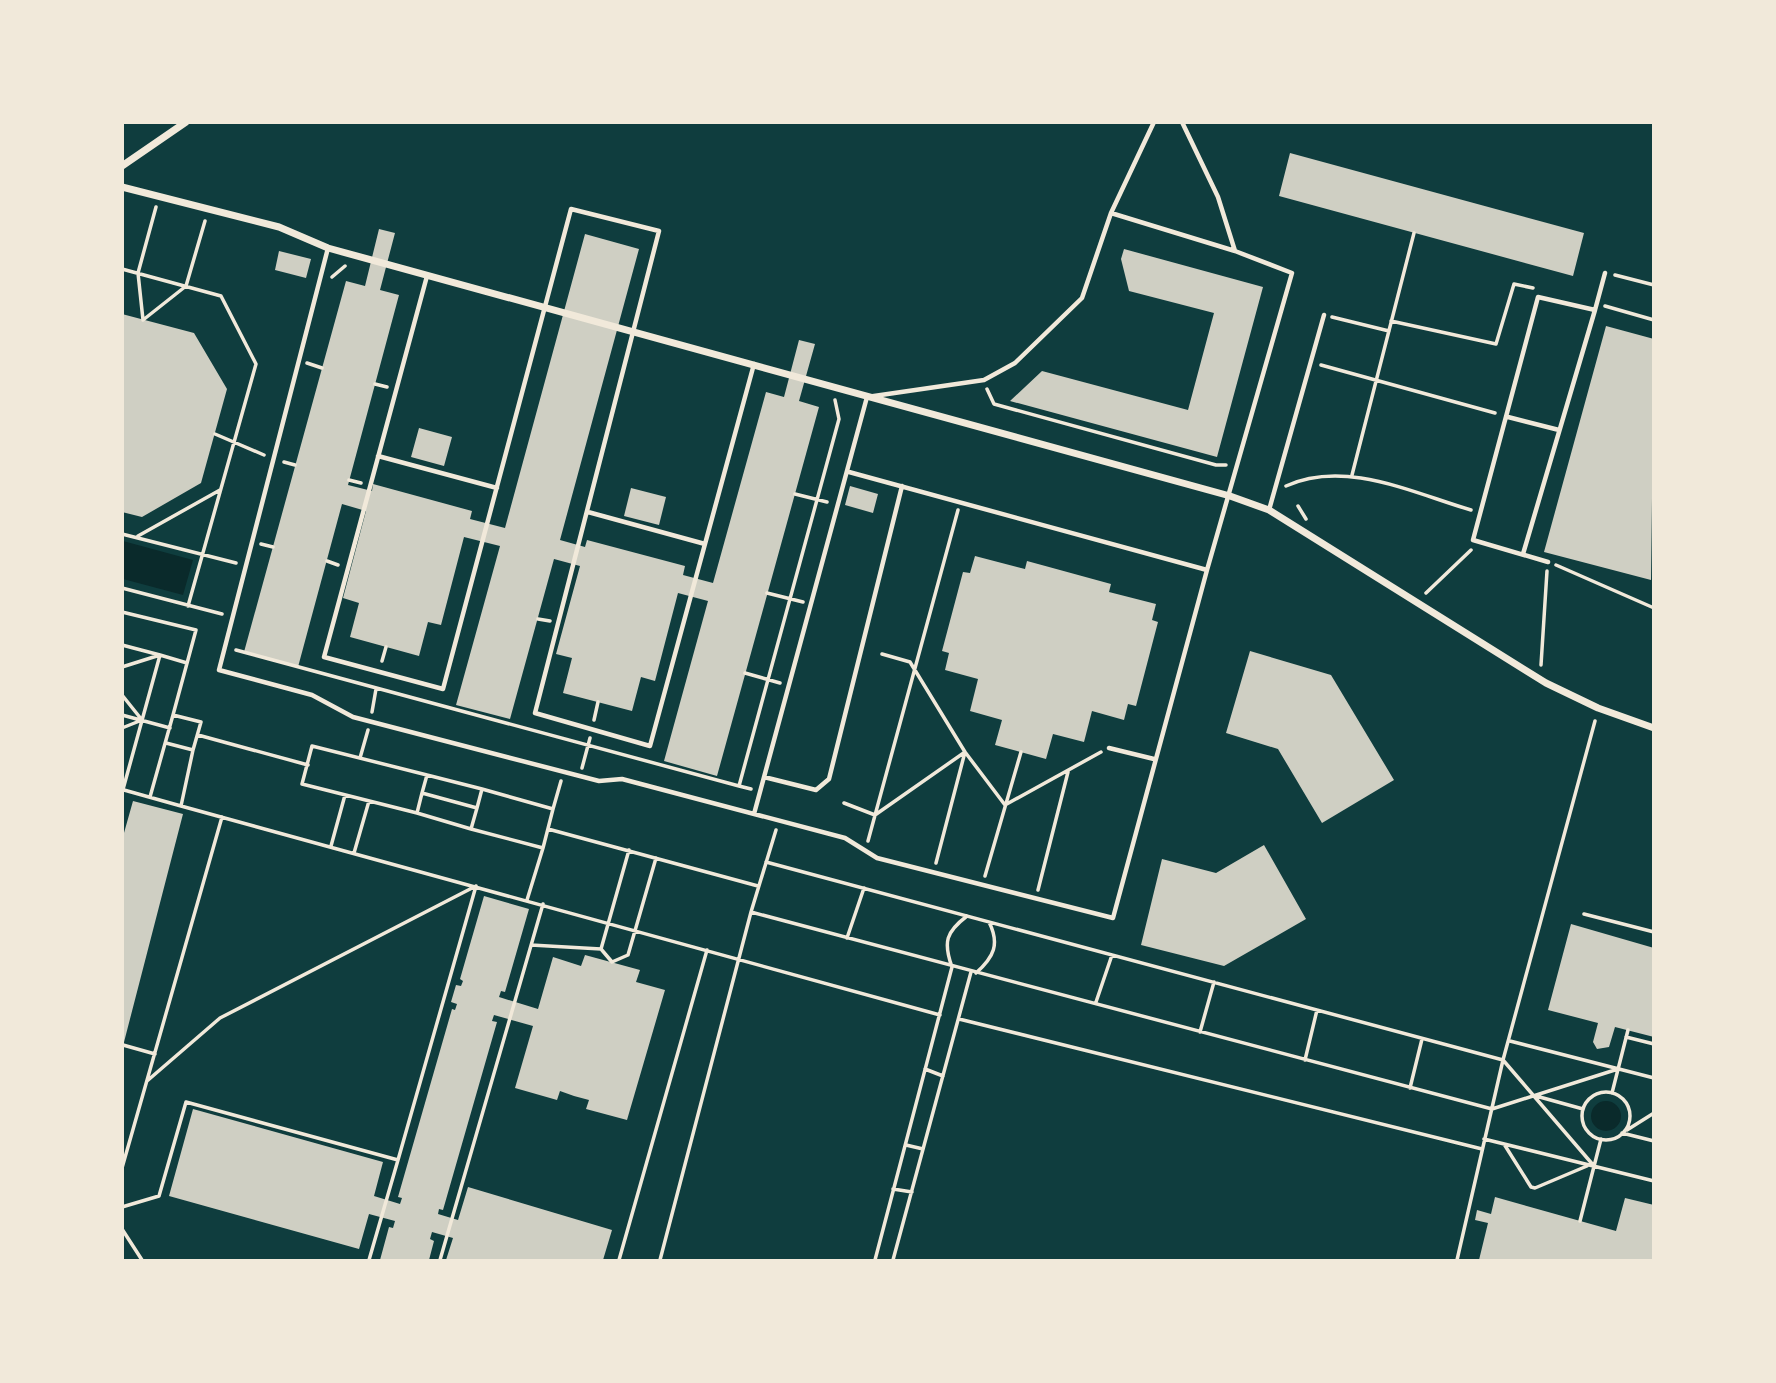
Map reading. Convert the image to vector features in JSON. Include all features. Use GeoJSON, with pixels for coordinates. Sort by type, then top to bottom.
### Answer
{"type":"FeatureCollection","features":[{"type":"Feature","properties":{"kind":"street"},"geometry":{"type":"LineString","coordinates":[[122,166],[186,122]]}},
{"type":"Feature","properties":{"kind":"street"},"geometry":{"type":"LineString","coordinates":[[122,187],[279,227],[328,248],[1230,496],[1269,510],[1516,665],[1598,708],[1654,728]]}},
{"type":"Feature","properties":{"kind":"lane"},"geometry":{"type":"LineString","coordinates":[[754,814],[849,472],[867,397],[984,380],[1015,363],[1082,298],[1111,213],[1154,122]]}},
{"type":"Feature","properties":{"kind":"lane"},"geometry":{"type":"LineString","coordinates":[[1182,122],[1218,197],[1235,251]]}},
{"type":"Feature","properties":{"kind":"lane"},"geometry":{"type":"LineString","coordinates":[[427,275],[324,657],[443,689],[571,209],[659,231],[535,713],[638,743],[650,746],[754,364]]}},
{"type":"Feature","properties":{"kind":"lane"},"geometry":{"type":"LineString","coordinates":[[328,248],[219,670],[312,695],[344,714],[371,722],[599,781],[622,779],[779,820],[845,838],[877,858],[1113,918],[1154,760],[1292,273],[1235,251],[1111,213]]}},
{"type":"Feature","properties":{"kind":"lane"},"geometry":{"type":"LineString","coordinates":[[1523,554],[1605,273]]}},
{"type":"Feature","properties":{"kind":"lane"},"geometry":{"type":"LineString","coordinates":[[1548,562],[1473,540],[1538,297],[1595,310]]}},
{"type":"Feature","properties":{"kind":"lane"},"geometry":{"type":"LineString","coordinates":[[1269,510],[1324,315]]}},
{"type":"Feature","properties":{"kind":"lane"},"geometry":{"type":"LineString","coordinates":[[1507,417],[1559,430]]}},
{"type":"Feature","properties":{"kind":"lane"},"geometry":{"type":"LineString","coordinates":[[378,456],[497,488]]}},
{"type":"Feature","properties":{"kind":"lane"},"geometry":{"type":"LineString","coordinates":[[849,472],[1207,570]]}},
{"type":"Feature","properties":{"kind":"lane"},"geometry":{"type":"LineString","coordinates":[[764,777],[816,790],[829,779],[902,486]]}},
{"type":"Feature","properties":{"kind":"lane"},"geometry":{"type":"LineString","coordinates":[[588,512],[705,544]]}},
{"type":"Feature","properties":{"kind":"lane"},"geometry":{"type":"LineString","coordinates":[[1109,748],[1154,760]]}},
{"type":"Feature","properties":{"kind":"path"},"geometry":{"type":"LineString","coordinates":[[159,197],[138,273],[143,320],[186,286],[208,209]]}},
{"type":"Feature","properties":{"kind":"path"},"geometry":{"type":"LineString","coordinates":[[1352,475],[1414,233]]}},
{"type":"Feature","properties":{"kind":"path"},"geometry":{"type":"LineString","coordinates":[[331,278],[347,263]]}},
{"type":"Feature","properties":{"kind":"path"},"geometry":{"type":"LineString","coordinates":[[122,269],[221,296],[256,364],[188,606]]}},
{"type":"Feature","properties":{"kind":"path"},"geometry":{"type":"LineString","coordinates":[[1605,273],[1654,285]]}},
{"type":"Feature","properties":{"kind":"path"},"geometry":{"type":"LineString","coordinates":[[1391,321],[1496,344],[1514,284],[1538,289]]}},
{"type":"Feature","properties":{"kind":"path"},"geometry":{"type":"LineString","coordinates":[[1596,303],[1654,320]]}},
{"type":"Feature","properties":{"kind":"path"},"geometry":{"type":"LineString","coordinates":[[1324,315],[1389,331]]}},
{"type":"Feature","properties":{"kind":"path"},"geometry":{"type":"LineString","coordinates":[[306,376],[312,352]]}},
{"type":"Feature","properties":{"kind":"path"},"geometry":{"type":"LineString","coordinates":[[1311,362],[1507,417]]}},
{"type":"Feature","properties":{"kind":"path"},"geometry":{"type":"LineString","coordinates":[[984,380],[994,404],[1216,465],[1226,465]]}},
{"type":"Feature","properties":{"kind":"path"},"geometry":{"type":"LineString","coordinates":[[739,786],[839,419],[831,385]]}},
{"type":"Feature","properties":{"kind":"path"},"geometry":{"type":"LineString","coordinates":[[215,434],[235,440],[274,460]]}},
{"type":"Feature","properties":{"kind":"path"},"geometry":{"type":"LineString","coordinates":[[281,474],[287,450]]}},
{"type":"Feature","properties":{"kind":"path"},"geometry":{"type":"LineString","coordinates":[[1275,491],[1305,477],[1352,475],[1480,512]]}},
{"type":"Feature","properties":{"kind":"path"},"geometry":{"type":"LineString","coordinates":[[136,538],[221,489]]}},
{"type":"Feature","properties":{"kind":"path"},"geometry":{"type":"LineString","coordinates":[[795,494],[839,505]]}},
{"type":"Feature","properties":{"kind":"path"},"geometry":{"type":"LineString","coordinates":[[866,851],[960,501]]}},
{"type":"Feature","properties":{"kind":"path"},"geometry":{"type":"LineString","coordinates":[[262,545],[266,533]]}},
{"type":"Feature","properties":{"kind":"path"},"geometry":{"type":"LineString","coordinates":[[122,534],[247,566]]}},
{"type":"Feature","properties":{"kind":"path"},"geometry":{"type":"LineString","coordinates":[[1436,600],[1425,593],[1480,542]]}},
{"type":"Feature","properties":{"kind":"path"},"geometry":{"type":"LineString","coordinates":[[1530,660],[1541,667],[1548,562],[1653,606]]}},
{"type":"Feature","properties":{"kind":"path"},"geometry":{"type":"LineString","coordinates":[[122,589],[233,617]]}},
{"type":"Feature","properties":{"kind":"path"},"geometry":{"type":"LineString","coordinates":[[768,593],[812,605]]}},
{"type":"Feature","properties":{"kind":"path"},"geometry":{"type":"LineString","coordinates":[[122,612],[196,630],[149,797]]}},
{"type":"Feature","properties":{"kind":"path"},"geometry":{"type":"LineString","coordinates":[[239,638],[235,651],[760,792]]}},
{"type":"Feature","properties":{"kind":"path"},"geometry":{"type":"LineString","coordinates":[[122,645],[187,663]]}},
{"type":"Feature","properties":{"kind":"path"},"geometry":{"type":"LineString","coordinates":[[882,654],[910,662],[965,752],[1004,805]]}},
{"type":"Feature","properties":{"kind":"path"},"geometry":{"type":"LineString","coordinates":[[122,667],[160,655]]}},
{"type":"Feature","properties":{"kind":"path"},"geometry":{"type":"LineString","coordinates":[[160,655],[123,790],[940,1015]]}},
{"type":"Feature","properties":{"kind":"path"},"geometry":{"type":"LineString","coordinates":[[745,673],[790,685]]}},
{"type":"Feature","properties":{"kind":"path"},"geometry":{"type":"LineString","coordinates":[[360,758],[371,722],[376,689]]}},
{"type":"Feature","properties":{"kind":"path"},"geometry":{"type":"LineString","coordinates":[[122,695],[142,720]]}},
{"type":"Feature","properties":{"kind":"path"},"geometry":{"type":"LineString","coordinates":[[1457,1261],[1503,1060],[1598,708]]}},
{"type":"Feature","properties":{"kind":"path"},"geometry":{"type":"LineString","coordinates":[[122,715],[170,728]]}},
{"type":"Feature","properties":{"kind":"path"},"geometry":{"type":"LineString","coordinates":[[173,715],[201,722],[181,806]]}},
{"type":"Feature","properties":{"kind":"path"},"geometry":{"type":"LineString","coordinates":[[122,728],[142,720]]}},
{"type":"Feature","properties":{"kind":"path"},"geometry":{"type":"LineString","coordinates":[[197,735],[308,765]]}},
{"type":"Feature","properties":{"kind":"path"},"geometry":{"type":"LineString","coordinates":[[166,743],[193,750]]}},
{"type":"Feature","properties":{"kind":"path"},"geometry":{"type":"LineString","coordinates":[[542,848],[302,783],[312,746],[553,809]]}},
{"type":"Feature","properties":{"kind":"path"},"geometry":{"type":"LineString","coordinates":[[580,776],[587,746]]}},
{"type":"Feature","properties":{"kind":"path"},"geometry":{"type":"LineString","coordinates":[[1004,805],[1109,748]]}},
{"type":"Feature","properties":{"kind":"path"},"geometry":{"type":"LineString","coordinates":[[875,815],[965,752]]}},
{"type":"Feature","properties":{"kind":"path"},"geometry":{"type":"LineString","coordinates":[[933,872],[965,752]]}},
{"type":"Feature","properties":{"kind":"path"},"geometry":{"type":"LineString","coordinates":[[982,885],[1021,752]]}},
{"type":"Feature","properties":{"kind":"path"},"geometry":{"type":"LineString","coordinates":[[527,900],[563,772]]}},
{"type":"Feature","properties":{"kind":"path"},"geometry":{"type":"LineString","coordinates":[[1036,899],[1068,772]]}},
{"type":"Feature","properties":{"kind":"path"},"geometry":{"type":"LineString","coordinates":[[416,813],[427,775]]}},
{"type":"Feature","properties":{"kind":"path"},"geometry":{"type":"LineString","coordinates":[[471,829],[482,789]]}},
{"type":"Feature","properties":{"kind":"path"},"geometry":{"type":"LineString","coordinates":[[422,793],[477,808]]}},
{"type":"Feature","properties":{"kind":"path"},"geometry":{"type":"LineString","coordinates":[[331,846],[345,795]]}},
{"type":"Feature","properties":{"kind":"path"},"geometry":{"type":"LineString","coordinates":[[354,853],[369,801]]}},
{"type":"Feature","properties":{"kind":"path"},"geometry":{"type":"LineString","coordinates":[[844,803],[875,815]]}},
{"type":"Feature","properties":{"kind":"path"},"geometry":{"type":"LineString","coordinates":[[122,1168],[222,817]]}},
{"type":"Feature","properties":{"kind":"path"},"geometry":{"type":"LineString","coordinates":[[660,1261],[738,960],[779,820]]}},
{"type":"Feature","properties":{"kind":"path"},"geometry":{"type":"LineString","coordinates":[[548,829],[759,887]]}},
{"type":"Feature","properties":{"kind":"path"},"geometry":{"type":"LineString","coordinates":[[601,949],[629,850]]}},
{"type":"Feature","properties":{"kind":"path"},"geometry":{"type":"LineString","coordinates":[[531,945],[601,949],[612,962],[628,955],[656,858]]}},
{"type":"Feature","properties":{"kind":"path"},"geometry":{"type":"LineString","coordinates":[[766,862],[1503,1060],[1592,1166]]}},
{"type":"Feature","properties":{"kind":"path"},"geometry":{"type":"LineString","coordinates":[[148,1081],[220,1018],[476,886]]}},
{"type":"Feature","properties":{"kind":"path"},"geometry":{"type":"LineString","coordinates":[[369,1261],[476,886]]}},
{"type":"Feature","properties":{"kind":"path"},"geometry":{"type":"LineString","coordinates":[[847,938],[864,888]]}},
{"type":"Feature","properties":{"kind":"path"},"geometry":{"type":"LineString","coordinates":[[440,1261],[543,904]]}},
{"type":"Feature","properties":{"kind":"path"},"geometry":{"type":"LineString","coordinates":[[751,912],[1492,1109],[1618,1069]]}},
{"type":"Feature","properties":{"kind":"path"},"geometry":{"type":"LineString","coordinates":[[1584,914],[1654,932]]}},
{"type":"Feature","properties":{"kind":"path"},"geometry":{"type":"LineString","coordinates":[[875,1261],[952,967],[945,947],[947,933],[967,916]]}},
{"type":"Feature","properties":{"kind":"path"},"geometry":{"type":"LineString","coordinates":[[893,1261],[974,972],[992,959],[996,936],[989,922]]}},
{"type":"Feature","properties":{"kind":"path"},"geometry":{"type":"LineString","coordinates":[[619,1261],[707,950]]}},
{"type":"Feature","properties":{"kind":"path"},"geometry":{"type":"LineString","coordinates":[[1096,1002],[1112,955]]}},
{"type":"Feature","properties":{"kind":"path"},"geometry":{"type":"LineString","coordinates":[[1200,1032],[1214,982]]}},
{"type":"Feature","properties":{"kind":"path"},"geometry":{"type":"LineString","coordinates":[[1305,1060],[1317,1010]]}},
{"type":"Feature","properties":{"kind":"path"},"geometry":{"type":"LineString","coordinates":[[959,1019],[1482,1149]]}},
{"type":"Feature","properties":{"kind":"path"},"geometry":{"type":"LineString","coordinates":[[1612,1093],[1628,1030]]}},
{"type":"Feature","properties":{"kind":"path"},"geometry":{"type":"LineString","coordinates":[[1626,1037],[1654,1044]]}},
{"type":"Feature","properties":{"kind":"path"},"geometry":{"type":"LineString","coordinates":[[1410,1088],[1423,1039]]}},
{"type":"Feature","properties":{"kind":"path"},"geometry":{"type":"LineString","coordinates":[[1509,1041],[1654,1078]]}},
{"type":"Feature","properties":{"kind":"path"},"geometry":{"type":"LineString","coordinates":[[123,1045],[155,1054]]}},
{"type":"Feature","properties":{"kind":"path"},"geometry":{"type":"LineString","coordinates":[[925,1069],[943,1076]]}},
{"type":"Feature","properties":{"kind":"path"},"geometry":{"type":"LineString","coordinates":[[1622,1133],[1630,1120],[1630,1112],[1622,1097],[1612,1093],[1591,1096],[1583,1109],[1584,1126],[1588,1132],[1601,1139],[1616,1138],[1654,1113]]}},
{"type":"Feature","properties":{"kind":"path"},"geometry":{"type":"LineString","coordinates":[[1534,1096],[1583,1109]]}},
{"type":"Feature","properties":{"kind":"path"},"geometry":{"type":"LineString","coordinates":[[122,1207],[159,1196],[186,1102],[398,1160]]}},
{"type":"Feature","properties":{"kind":"path"},"geometry":{"type":"LineString","coordinates":[[1622,1133],[1654,1141]]}},
{"type":"Feature","properties":{"kind":"path"},"geometry":{"type":"LineString","coordinates":[[1485,1139],[1654,1181]]}},
{"type":"Feature","properties":{"kind":"path"},"geometry":{"type":"LineString","coordinates":[[1580,1221],[1601,1139]]}},
{"type":"Feature","properties":{"kind":"path"},"geometry":{"type":"LineString","coordinates":[[1504,1144],[1531,1187],[1535,1188],[1592,1166]]}},
{"type":"Feature","properties":{"kind":"path"},"geometry":{"type":"LineString","coordinates":[[906,1145],[923,1149]]}},
{"type":"Feature","properties":{"kind":"path"},"geometry":{"type":"LineString","coordinates":[[893,1188],[912,1192]]}},
{"type":"Feature","properties":{"kind":"path"},"geometry":{"type":"LineString","coordinates":[[122,1229],[142,1261]]}},
{"type":"Feature","properties":{"kind":"water"},"geometry":{"type":"Polygon","coordinates":[[[123,541],[193,560],[183,595],[123,579],[123,541]]]}},
{"type":"Feature","properties":{"kind":"water"},"geometry":{"type":"Polygon","coordinates":[[[1606,1101],[1617,1105],[1621,1116],[1617,1127],[1606,1131],[1595,1127],[1591,1116],[1595,1105],[1606,1101]]]}},
{"type":"Feature","properties":{"kind":"building"},"geometry":{"type":"Polygon","coordinates":[[[1290,153],[1584,233],[1573,276],[1279,196],[1290,153]]]}},
{"type":"Feature","properties":{"kind":"building"},"geometry":{"type":"Polygon","coordinates":[[[379,229],[395,233],[380,290],[399,295],[348,485],[372,491],[373,484],[472,511],[470,519],[505,528],[585,234],[639,249],[560,540],[585,547],[587,540],[685,566],[683,575],[713,583],[766,392],[784,397],[799,340],[815,344],[799,401],[819,407],[717,776],[664,761],[708,601],[678,593],[655,681],[641,677],[632,711],[563,693],[572,658],[556,654],[580,566],[554,559],[510,719],[456,705],[500,546],[464,537],[441,625],[428,622],[419,656],[350,637],[359,603],[343,598],[366,511],[342,504],[298,667],[244,652],[346,281],[365,286],[379,229]]]}},
{"type":"Feature","properties":{"kind":"building"},"geometry":{"type":"Polygon","coordinates":[[[1124,249],[1263,287],[1217,457],[1010,401],[1042,371],[1188,410],[1214,313],[1129,291],[1121,259],[1124,249]]]}},
{"type":"Feature","properties":{"kind":"building"},"geometry":{"type":"Polygon","coordinates":[[[279,251],[311,259],[306,278],[275,270],[279,251]]]}},
{"type":"Feature","properties":{"kind":"building"},"geometry":{"type":"Polygon","coordinates":[[[122,314],[194,333],[227,389],[201,483],[142,517],[122,512],[122,314]]]}},
{"type":"Feature","properties":{"kind":"building"},"geometry":{"type":"Polygon","coordinates":[[[1606,326],[1654,339],[1651,580],[1544,552],[1606,326]]]}},
{"type":"Feature","properties":{"kind":"building"},"geometry":{"type":"Polygon","coordinates":[[[419,428],[452,437],[444,466],[411,457],[419,428]]]}},
{"type":"Feature","properties":{"kind":"building"},"geometry":{"type":"Polygon","coordinates":[[[850,486],[878,494],[873,513],[845,505],[850,486]]]}},
{"type":"Feature","properties":{"kind":"building"},"geometry":{"type":"Polygon","coordinates":[[[631,488],[666,497],[659,525],[624,516],[631,488]]]}},
{"type":"Feature","properties":{"kind":"building"},"geometry":{"type":"Polygon","coordinates":[[[975,556],[1025,569],[1027,561],[1111,584],[1109,592],[1156,604],[1152,620],[1158,622],[1136,706],[1128,704],[1124,720],[1092,711],[1084,742],[1053,734],[1046,759],[995,745],[1002,720],[970,711],[978,679],[945,670],[949,653],[942,651],[963,572],[970,573],[975,556]]]}},
{"type":"Feature","properties":{"kind":"building"},"geometry":{"type":"Polygon","coordinates":[[[1250,651],[1331,675],[1394,780],[1322,823],[1278,749],[1226,733],[1250,651]]]}},
{"type":"Feature","properties":{"kind":"building"},"geometry":{"type":"Polygon","coordinates":[[[133,801],[183,814],[123,1046],[122,840],[133,801]]]}},
{"type":"Feature","properties":{"kind":"building"},"geometry":{"type":"Polygon","coordinates":[[[1264,845],[1306,919],[1224,966],[1141,945],[1162,859],[1216,873],[1264,845]]]}},
{"type":"Feature","properties":{"kind":"building"},"geometry":{"type":"Polygon","coordinates":[[[484,896],[529,909],[505,992],[501,991],[499,997],[538,1009],[553,957],[581,966],[585,955],[640,970],[636,982],[665,990],[627,1120],[586,1109],[589,1100],[560,1091],[557,1100],[515,1088],[533,1026],[494,1015],[492,1021],[497,1022],[443,1210],[439,1209],[438,1214],[458,1220],[468,1187],[612,1230],[603,1260],[446,1260],[453,1238],[432,1232],[430,1239],[434,1241],[429,1260],[380,1260],[389,1227],[393,1228],[395,1221],[369,1214],[359,1249],[169,1196],[193,1109],[383,1162],[374,1196],[400,1204],[402,1198],[398,1197],[452,1009],[455,1010],[457,1004],[451,1002],[456,985],[461,986],[463,981],[460,979],[484,896]]]}},
{"type":"Feature","properties":{"kind":"building"},"geometry":{"type":"Polygon","coordinates":[[[1571,924],[1654,948],[1654,1037],[1615,1027],[1609,1047],[1597,1049],[1593,1042],[1598,1023],[1548,1010],[1571,924]]]}},
{"type":"Feature","properties":{"kind":"building"},"geometry":{"type":"Polygon","coordinates":[[[1495,1197],[1616,1231],[1625,1198],[1654,1205],[1654,1260],[1479,1260],[1488,1223],[1475,1220],[1477,1210],[1491,1214],[1495,1197]]]}}]}
